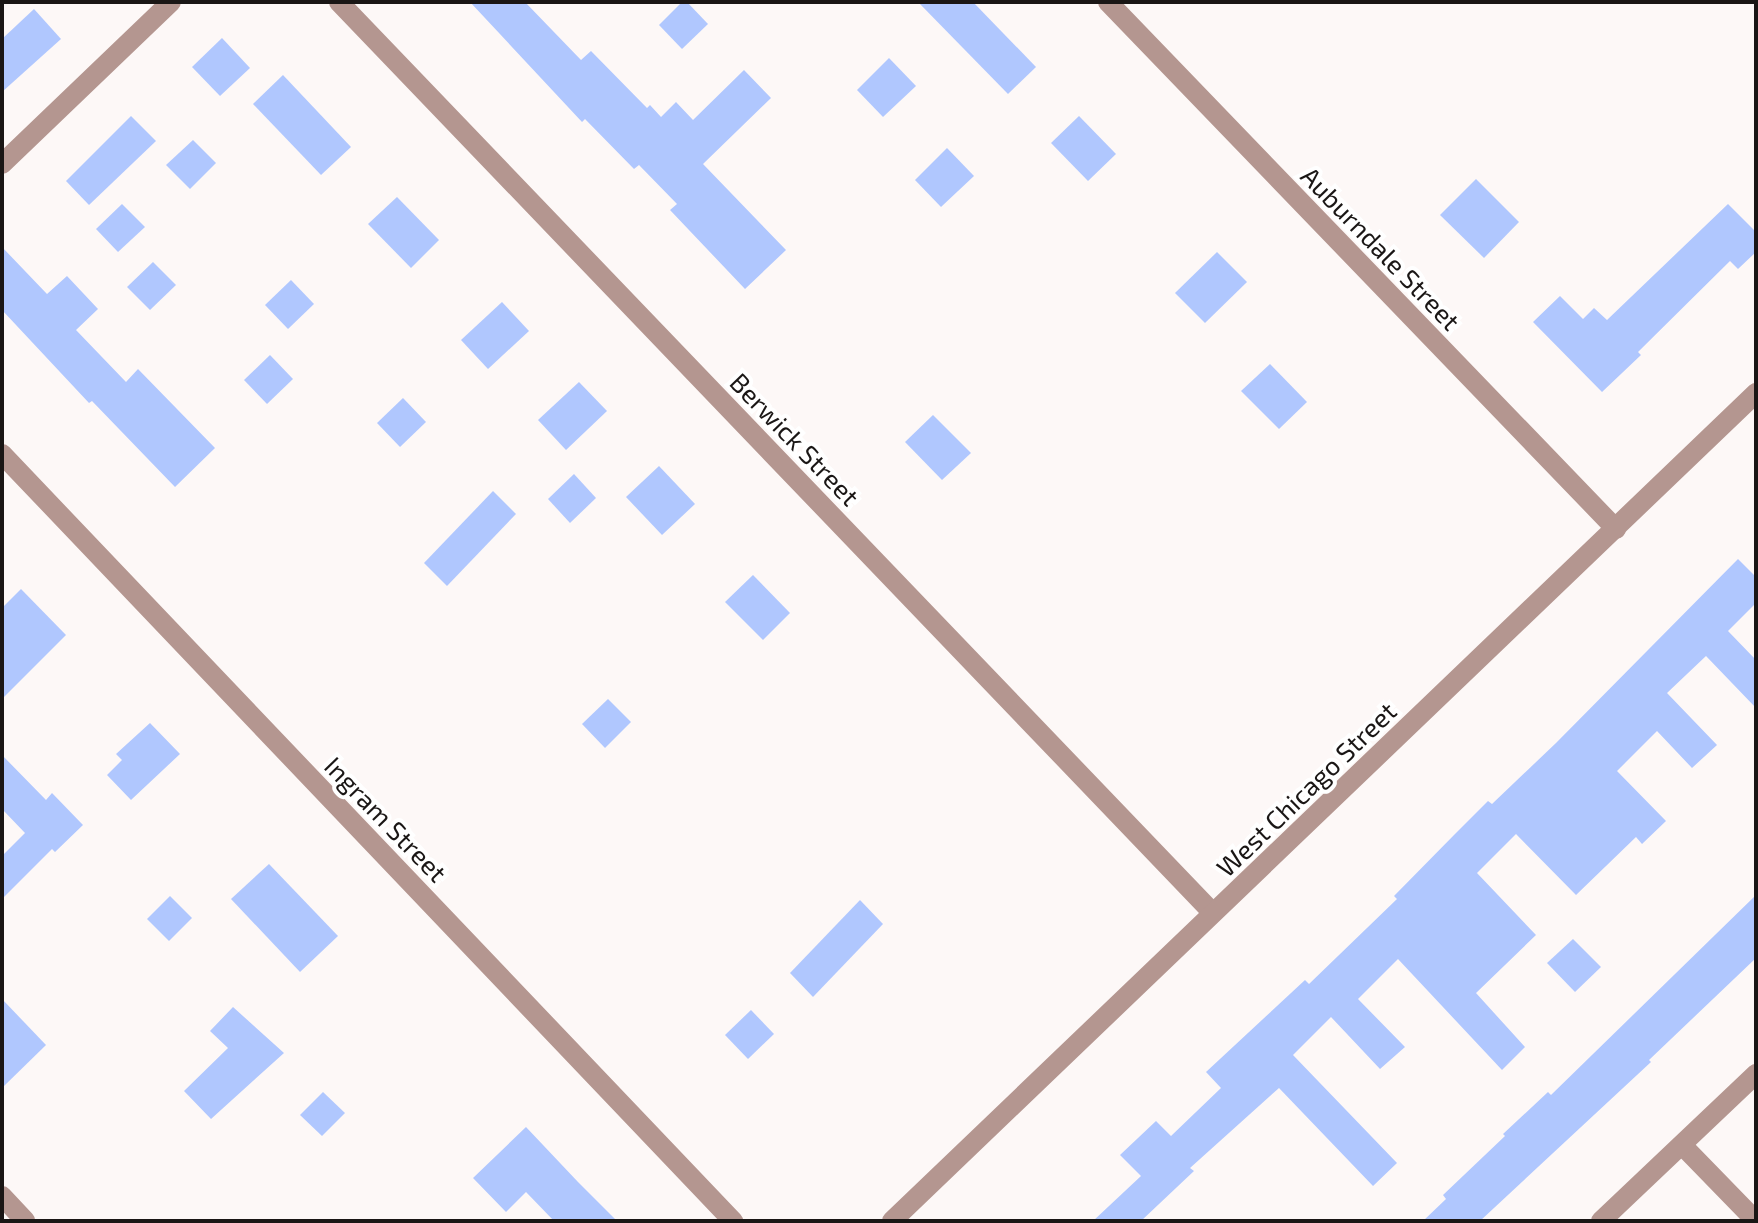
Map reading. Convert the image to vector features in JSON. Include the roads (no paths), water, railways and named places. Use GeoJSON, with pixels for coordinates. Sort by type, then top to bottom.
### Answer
{"type":"FeatureCollection","features":[{"type":"Feature","properties":{"kind":"street"},"geometry":{"type":"LineString","coordinates":[[2,164],[171,2]]}},
{"type":"Feature","properties":{"kind":"street","name":"Berwick Street"},"geometry":{"type":"LineString","coordinates":[[339,2],[1213,913]]}},
{"type":"Feature","properties":{"kind":"street","name":"Auburndale Street"},"geometry":{"type":"LineString","coordinates":[[1108,2],[1616,529]]}},
{"type":"Feature","properties":{"kind":"street","name":"West Chicago Street"},"geometry":{"type":"LineString","coordinates":[[892,1221],[1756,393]]}},
{"type":"Feature","properties":{"kind":"street","name":"Ingram Street"},"geometry":{"type":"LineString","coordinates":[[2,454],[733,1221]]}},
{"type":"Feature","properties":{"kind":"street"},"geometry":{"type":"LineString","coordinates":[[1601,1221],[1756,1074]]}},
{"type":"Feature","properties":{"kind":"street"},"geometry":{"type":"LineString","coordinates":[[1682,1145],[1756,1221]]}},
{"type":"Feature","properties":{"kind":"street"},"geometry":{"type":"LineString","coordinates":[[2,1196],[25,1221]]}}]}
